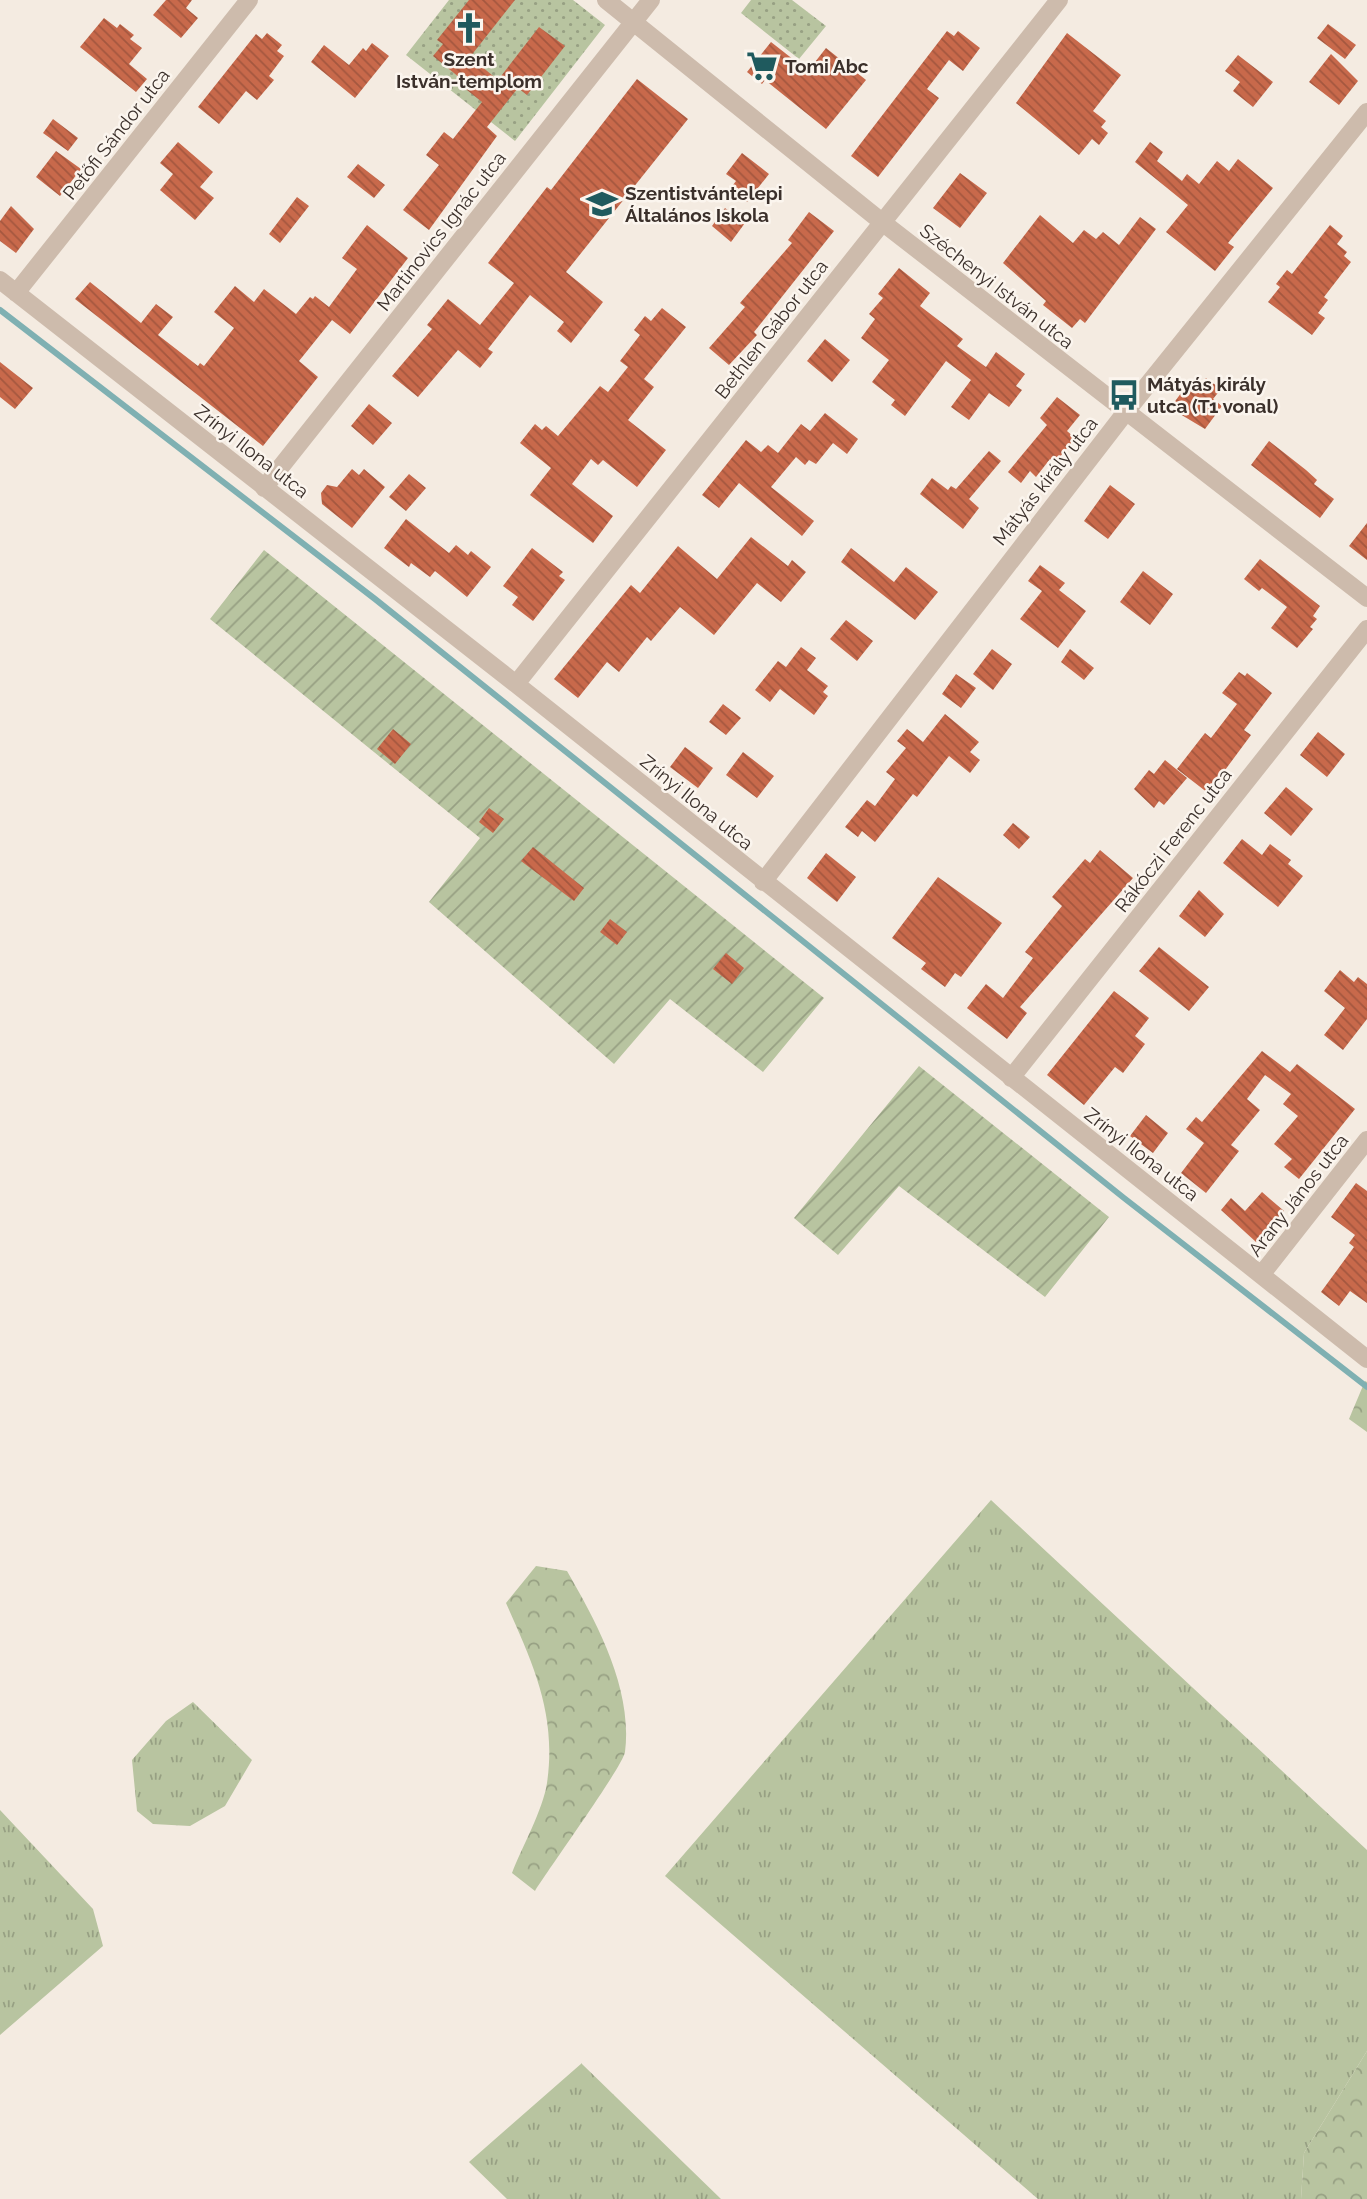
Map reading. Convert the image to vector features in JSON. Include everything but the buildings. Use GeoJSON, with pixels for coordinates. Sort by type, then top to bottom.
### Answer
{"type":"FeatureCollection","features":[{"type":"Feature","properties":{"kind":"street","name":"Petőfi Sándor utca"},"geometry":{"type":"LineString","coordinates":[[16,293],[249,0]]}},
{"type":"Feature","properties":{"kind":"street","name":"Széchenyi István utca"},"geometry":{"type":"LineString","coordinates":[[606,0],[1125,413],[1367,598]]}},
{"type":"Feature","properties":{"kind":"street","name":"Martinovics Ignác utca"},"geometry":{"type":"LineString","coordinates":[[264,488],[650,0]]}},
{"type":"Feature","properties":{"kind":"street","name":"Bethlen Gábor utca"},"geometry":{"type":"LineString","coordinates":[[516,684],[1059,0]]}},
{"type":"Feature","properties":{"kind":"street","name":"Mátyás király utca"},"geometry":{"type":"LineString","coordinates":[[763,882],[1125,413],[1367,112]]}},
{"type":"Feature","properties":{"kind":"street","name":"Zrínyi Ilona utca"},"geometry":{"type":"LineString","coordinates":[[0,280],[516,684],[1367,1359]]}},
{"type":"Feature","properties":{"kind":"street","name":"Rákóczi Ferenc utca"},"geometry":{"type":"LineString","coordinates":[[1011,1078],[1367,629]]}},
{"type":"Feature","properties":{"kind":"street","name":"Arany János utca"},"geometry":{"type":"LineString","coordinates":[[1261,1275],[1367,1140]]}},
{"type":"Feature","properties":{"kind":"green space"},"geometry":{"type":"Polygon","coordinates":[[[449,0],[573,0],[605,25],[515,141],[406,55],[449,0]]]}},
{"type":"Feature","properties":{"kind":"green space"},"geometry":{"type":"Polygon","coordinates":[[[751,0],[792,0],[826,26],[799,59],[741,13],[751,0]]]}},
{"type":"Feature","properties":{"kind":"green space"},"geometry":{"type":"Polygon","coordinates":[[[264,550],[824,998],[763,1072],[670,999],[614,1064],[429,902],[480,838],[210,619],[264,550]]]}},
{"type":"Feature","properties":{"kind":"green space"},"geometry":{"type":"Polygon","coordinates":[[[919,1066],[1109,1217],[1045,1297],[899,1186],[838,1255],[794,1218],[919,1066]]]}},
{"type":"Feature","properties":{"kind":"green space"},"geometry":{"type":"Polygon","coordinates":[[[1365,1381],[1367,1382],[1367,1432],[1349,1419],[1365,1381]]]}},
{"type":"Feature","properties":{"kind":"green space"},"geometry":{"type":"Polygon","coordinates":[[[991,1500],[1367,1850],[1367,2051],[1304,2153],[1301,2199],[1038,2199],[665,1876],[991,1500]]]}},
{"type":"Feature","properties":{"kind":"green space"},"geometry":{"type":"Polygon","coordinates":[[[536,1566],[567,1571],[610,1657],[624,1704],[626,1728],[625,1752],[621,1761],[535,1891],[512,1873],[545,1794],[549,1734],[540,1690],[506,1603],[536,1566]]]}},
{"type":"Feature","properties":{"kind":"green space"},"geometry":{"type":"Polygon","coordinates":[[[193,1702],[252,1760],[225,1806],[190,1826],[153,1824],[137,1811],[132,1760],[166,1721],[193,1702]]]}},
{"type":"Feature","properties":{"kind":"green space"},"geometry":{"type":"Polygon","coordinates":[[[0,1810],[93,1909],[103,1946],[0,2035],[0,1810]]]}},
{"type":"Feature","properties":{"kind":"green space"},"geometry":{"type":"Polygon","coordinates":[[[1367,2051],[1367,2199],[1301,2199],[1304,2153],[1367,2051]]]}},
{"type":"Feature","properties":{"kind":"green space"},"geometry":{"type":"Polygon","coordinates":[[[582,2063],[721,2199],[507,2199],[469,2162],[582,2063]]]}},
{"type":"Feature","properties":{"kind":"waterway"},"geometry":{"type":"LineString","coordinates":[[0,310],[375,599],[1124,1198],[1367,1387]]}},
{"type":"Feature","properties":{"kind":"place","name":"Szent István-templom"},"geometry":{"type":"Point","coordinates":[469,28]}},
{"type":"Feature","properties":{"kind":"place","name":"Tomi Abc"},"geometry":{"type":"Point","coordinates":[762,66]}},
{"type":"Feature","properties":{"kind":"place","name":"Szentistvántelepi Általános Iskola"},"geometry":{"type":"Point","coordinates":[602,204]}},
{"type":"Feature","properties":{"kind":"place","name":"Mátyás király utca (T1 vonal)"},"geometry":{"type":"Point","coordinates":[1124,395]}}]}
